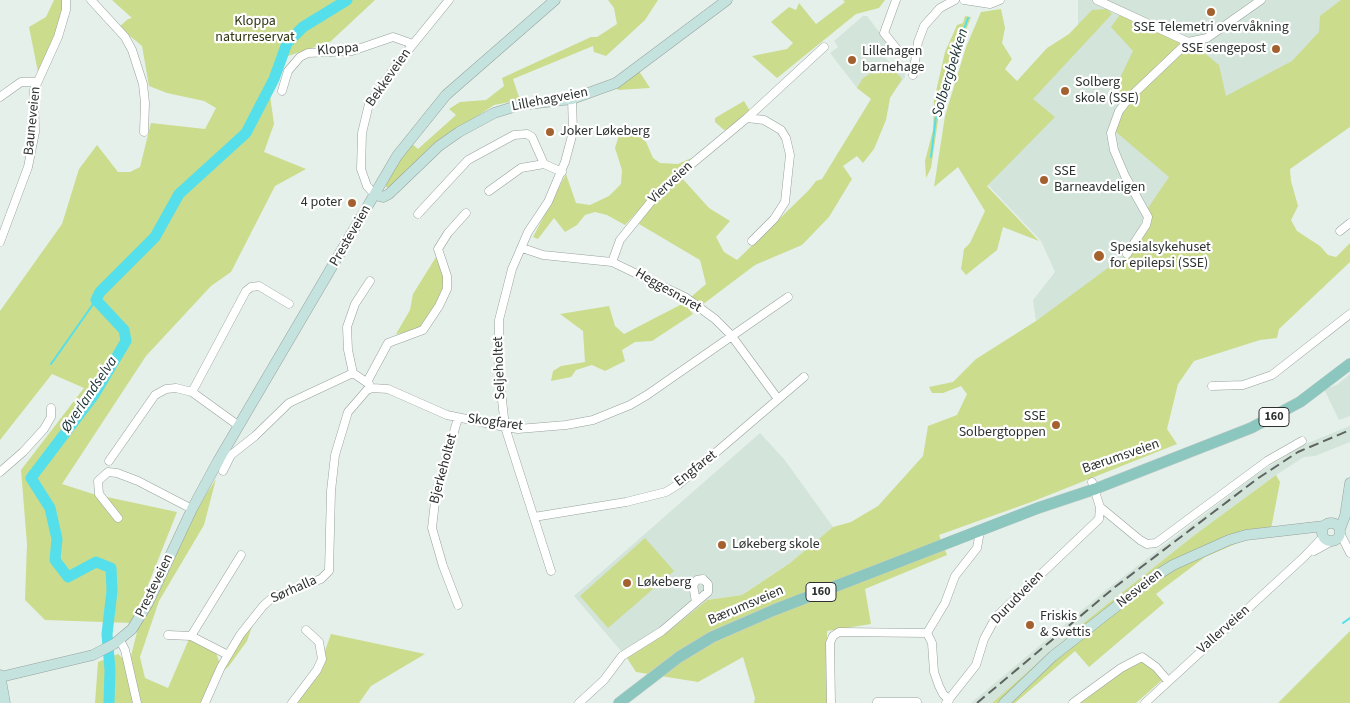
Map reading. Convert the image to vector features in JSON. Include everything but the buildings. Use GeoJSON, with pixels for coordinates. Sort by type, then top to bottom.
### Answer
{"type":"FeatureCollection","features":[{"type":"Feature","properties":{"kind":"main road","name":"Presteveien"},"geometry":{"type":"LineString","coordinates":[[124,637],[148,603],[192,509],[239,426],[401,150],[440,101],[556,0]]}},
{"type":"Feature","properties":{"kind":"main road","name":"Lillehagveien"},"geometry":{"type":"LineString","coordinates":[[375,195],[382,197],[389,194],[439,146],[476,121],[507,108],[572,99],[616,83],[727,0]]}},
{"type":"Feature","properties":{"kind":"main road","name":"Bærumsveien"},"geometry":{"type":"LineString","coordinates":[[619,703],[679,657],[712,637],[774,610],[1093,486],[1134,467],[1188,452],[1251,428],[1284,412],[1310,395],[1350,364]]}},
{"type":"Feature","properties":{"kind":"main road","name":"Vallerveien"},"geometry":{"type":"LineString","coordinates":[[1331,533],[1345,512],[1350,483]]}},
{"type":"Feature","properties":{"kind":"main road","name":"Nesveien"},"geometry":{"type":"LineString","coordinates":[[1004,703],[1054,656],[1163,571],[1229,540],[1260,532],[1302,530],[1331,533]]}},
{"type":"Feature","properties":{"kind":"main road"},"geometry":{"type":"LineString","coordinates":[[3,698],[0,676],[85,658],[108,648],[124,637]]}},
{"type":"Feature","properties":{"kind":"street","name":"Bauneveien"},"geometry":{"type":"LineString","coordinates":[[0,242],[28,167],[35,132],[34,97],[36,82],[58,38],[65,16],[66,0]]}},
{"type":"Feature","properties":{"kind":"street"},"geometry":{"type":"LineString","coordinates":[[91,0],[125,37],[132,50],[143,84],[145,103],[144,132]]}},
{"type":"Feature","properties":{"kind":"street","name":"Bekkeveien"},"geometry":{"type":"LineString","coordinates":[[375,195],[370,191],[361,169],[365,116],[374,94],[449,0]]}},
{"type":"Feature","properties":{"kind":"street"},"geometry":{"type":"LineString","coordinates":[[896,0],[884,33],[900,53]]}},
{"type":"Feature","properties":{"kind":"street"},"geometry":{"type":"LineString","coordinates":[[964,0],[990,4],[1000,0]]}},
{"type":"Feature","properties":{"kind":"street"},"geometry":{"type":"LineString","coordinates":[[1097,0],[1188,42]]}},
{"type":"Feature","properties":{"kind":"street"},"geometry":{"type":"LineString","coordinates":[[1127,254],[1146,225],[1148,217],[1125,176],[1114,150],[1111,133],[1114,121],[1129,98],[1188,42],[1207,38],[1261,0]]}},
{"type":"Feature","properties":{"kind":"street"},"geometry":{"type":"LineString","coordinates":[[914,76],[918,42],[924,26],[940,8],[950,1]]}},
{"type":"Feature","properties":{"kind":"street","name":"Kloppa"},"geometry":{"type":"LineString","coordinates":[[282,91],[288,71],[300,57],[308,53],[352,51],[393,37],[412,44]]}},
{"type":"Feature","properties":{"kind":"street","name":"Vierveien"},"geometry":{"type":"LineString","coordinates":[[612,262],[620,240],[654,198],[747,118],[824,47]]}},
{"type":"Feature","properties":{"kind":"street"},"geometry":{"type":"LineString","coordinates":[[0,97],[21,82],[36,82]]}},
{"type":"Feature","properties":{"kind":"street","name":"Seljeholtet"},"geometry":{"type":"LineString","coordinates":[[551,571],[505,427],[499,373],[498,320],[508,281],[522,248],[562,172],[573,132],[572,99]]}},
{"type":"Feature","properties":{"kind":"street"},"geometry":{"type":"LineString","coordinates":[[747,118],[764,120],[781,130],[786,138],[790,155],[785,202],[774,219],[752,242]]}},
{"type":"Feature","properties":{"kind":"street"},"geometry":{"type":"LineString","coordinates":[[418,214],[468,160],[514,135],[521,133],[532,137],[544,164]]}},
{"type":"Feature","properties":{"kind":"street"},"geometry":{"type":"LineString","coordinates":[[489,191],[522,168],[544,164],[562,172]]}},
{"type":"Feature","properties":{"kind":"street"},"geometry":{"type":"LineString","coordinates":[[370,281],[355,304],[347,327],[348,356],[353,373],[370,385],[388,343],[423,330],[435,312],[447,289],[447,276],[438,249],[448,233],[466,213]]}},
{"type":"Feature","properties":{"kind":"street"},"geometry":{"type":"LineString","coordinates":[[1340,231],[1350,222]]}},
{"type":"Feature","properties":{"kind":"street","name":"Heggesnaret"},"geometry":{"type":"LineString","coordinates":[[522,248],[543,255],[612,262],[660,283],[714,319],[731,335],[778,398]]}},
{"type":"Feature","properties":{"kind":"street"},"geometry":{"type":"LineString","coordinates":[[192,392],[246,291],[251,287],[259,286],[289,304]]}},
{"type":"Feature","properties":{"kind":"street","name":"Skogfaret"},"geometry":{"type":"LineString","coordinates":[[370,385],[395,392],[429,408],[458,418],[505,427],[518,429],[566,425],[593,420],[647,395],[788,297]]}},
{"type":"Feature","properties":{"kind":"street"},"geometry":{"type":"LineString","coordinates":[[1212,386],[1243,386],[1262,381],[1286,366],[1350,314]]}},
{"type":"Feature","properties":{"kind":"street"},"geometry":{"type":"LineString","coordinates":[[223,471],[231,455],[255,436],[289,403],[353,373]]}},
{"type":"Feature","properties":{"kind":"street","name":"Engfaret"},"geometry":{"type":"LineString","coordinates":[[534,517],[626,502],[666,492],[679,484],[804,377]]}},
{"type":"Feature","properties":{"kind":"street","name":"Sørhalla"},"geometry":{"type":"LineString","coordinates":[[205,703],[228,655],[254,616],[273,597],[314,582],[327,575],[330,564],[331,500],[335,455],[348,412],[370,385]]}},
{"type":"Feature","properties":{"kind":"street"},"geometry":{"type":"LineString","coordinates":[[110,461],[155,395],[160,391],[176,388],[192,392],[239,426]]}},
{"type":"Feature","properties":{"kind":"street"},"geometry":{"type":"LineString","coordinates":[[0,472],[14,461],[49,423],[51,408]]}},
{"type":"Feature","properties":{"kind":"street","name":"Bjerkeholtet"},"geometry":{"type":"LineString","coordinates":[[458,418],[436,493],[432,528],[443,566],[458,605]]}},
{"type":"Feature","properties":{"kind":"street"},"geometry":{"type":"LineString","coordinates":[[1093,486],[1100,507],[1146,544],[1156,543],[1267,461],[1302,441]]}},
{"type":"Feature","properties":{"kind":"street"},"geometry":{"type":"LineString","coordinates":[[118,518],[99,494],[98,481],[108,472],[117,472],[138,481],[192,509]]}},
{"type":"Feature","properties":{"kind":"street","name":"Durudveien"},"geometry":{"type":"LineString","coordinates":[[927,633],[932,643],[936,679],[948,702],[976,665],[984,639],[996,617],[1095,524],[1099,518],[1100,507]]}},
{"type":"Feature","properties":{"kind":"street"},"geometry":{"type":"LineString","coordinates":[[1331,533],[1350,553]]}},
{"type":"Feature","properties":{"kind":"street","name":"Vallerveien"},"geometry":{"type":"LineString","coordinates":[[1145,703],[1331,533]]}},
{"type":"Feature","properties":{"kind":"street"},"geometry":{"type":"LineString","coordinates":[[831,703],[830,643],[833,636],[839,632],[927,633],[944,603],[955,576],[977,548],[979,537]]}},
{"type":"Feature","properties":{"kind":"street"},"geometry":{"type":"LineString","coordinates":[[191,636],[240,555]]}},
{"type":"Feature","properties":{"kind":"street"},"geometry":{"type":"LineString","coordinates":[[579,703],[604,680],[622,656],[662,631],[696,602]]}},
{"type":"Feature","properties":{"kind":"street"},"geometry":{"type":"LineString","coordinates":[[292,703],[317,670],[322,659],[319,642],[306,630]]}},
{"type":"Feature","properties":{"kind":"street"},"geometry":{"type":"LineString","coordinates":[[168,635],[191,636],[228,655]]}},
{"type":"Feature","properties":{"kind":"street"},"geometry":{"type":"LineString","coordinates":[[124,637],[125,650],[137,703]]}},
{"type":"Feature","properties":{"kind":"street"},"geometry":{"type":"LineString","coordinates":[[1073,703],[1122,668],[1142,657],[1156,667],[1168,681]]}},
{"type":"Feature","properties":{"kind":"street"},"geometry":{"type":"LineString","coordinates":[[877,702],[917,702]]}},
{"type":"Feature","properties":{"kind":"shaded area","name":"Spesialsykehuset for epilepsi (SSE)"},"geometry":{"type":"Polygon","coordinates":[[[1078,0],[1350,0],[1159,234],[1036,321],[1033,300],[1055,272],[1041,241],[970,166],[1078,39],[1078,0]]]}},
{"type":"Feature","properties":{"kind":"shaded area"},"geometry":{"type":"Polygon","coordinates":[[[863,16],[867,16],[892,49],[884,56],[895,69],[902,63],[904,64],[905,77],[890,97],[888,110],[857,88],[830,53],[838,47],[834,41],[863,16]]]}},
{"type":"Feature","properties":{"kind":"shaded area"},"geometry":{"type":"Polygon","coordinates":[[[1350,374],[1350,416],[1339,420],[1324,389],[1337,385],[1350,374]]]}},
{"type":"Feature","properties":{"kind":"shaded area"},"geometry":{"type":"Polygon","coordinates":[[[1350,426],[1350,442],[1315,456],[1304,457],[1276,475],[1196,534],[1086,621],[992,703],[971,703],[1106,590],[1256,475],[1303,445],[1350,426]]]}},
{"type":"Feature","properties":{"kind":"shaded area","name":"Løkeberg skole"},"geometry":{"type":"Polygon","coordinates":[[[760,433],[784,459],[833,527],[790,563],[742,595],[707,600],[665,634],[627,658],[574,596],[760,433]]]}},
{"type":"Feature","properties":{"kind":"green space"},"geometry":{"type":"Polygon","coordinates":[[[54,0],[63,0],[61,23],[38,72],[29,27],[46,17],[54,0]]]}},
{"type":"Feature","properties":{"kind":"green space","name":"Kloppa naturreservat"},"geometry":{"type":"Polygon","coordinates":[[[112,0],[375,0],[330,42],[288,56],[269,88],[274,124],[264,152],[306,169],[275,186],[231,272],[211,286],[146,356],[62,484],[93,494],[177,512],[133,623],[45,620],[25,600],[27,544],[21,470],[84,388],[52,374],[0,440],[0,311],[62,224],[79,169],[97,145],[118,172],[130,172],[140,167],[151,123],[205,129],[216,108],[204,101],[167,93],[149,86],[142,46],[119,27],[132,18],[112,0]]]}},
{"type":"Feature","properties":{"kind":"green space"},"geometry":{"type":"Polygon","coordinates":[[[608,0],[658,0],[645,20],[606,56],[594,52],[593,46],[513,79],[520,100],[494,105],[429,148],[387,188],[385,184],[411,143],[418,149],[456,115],[449,109],[460,102],[486,100],[504,86],[502,78],[591,37],[597,37],[617,24],[614,8],[608,0]]]}},
{"type":"Feature","properties":{"kind":"green space"},"geometry":{"type":"Polygon","coordinates":[[[843,0],[885,0],[879,8],[856,14],[777,78],[752,56],[787,49],[793,43],[771,22],[789,7],[796,10],[799,3],[816,24],[845,2],[843,0]]]}},
{"type":"Feature","properties":{"kind":"green space"},"geometry":{"type":"Polygon","coordinates":[[[1341,0],[1350,0],[1350,127],[1290,169],[1291,181],[1298,206],[1291,220],[1297,231],[1320,246],[1328,255],[1336,257],[1350,243],[1350,262],[1279,329],[1277,338],[1260,340],[1194,361],[1178,384],[1167,429],[1177,444],[1034,501],[939,535],[947,555],[865,589],[871,624],[827,631],[827,703],[754,703],[755,698],[743,657],[698,682],[636,672],[627,658],[665,634],[707,600],[742,595],[790,563],[833,527],[851,522],[878,506],[923,456],[928,426],[957,415],[967,394],[961,386],[943,393],[932,393],[929,387],[953,382],[976,359],[1036,321],[1127,254],[1148,217],[1146,211],[1169,177],[1116,132],[1121,112],[1126,108],[1113,92],[1133,51],[1111,27],[1122,12],[1197,47],[1219,65],[1226,96],[1292,61],[1319,32],[1320,16],[1341,0]]]}},
{"type":"Feature","properties":{"kind":"green space"},"geometry":{"type":"Polygon","coordinates":[[[1001,9],[1005,28],[1002,43],[1012,59],[1005,69],[1017,81],[1047,48],[1069,34],[1092,10],[1107,9],[1112,14],[1033,99],[1055,117],[987,186],[1039,241],[1003,227],[997,250],[966,275],[961,269],[964,249],[970,243],[985,211],[958,167],[934,187],[945,116],[966,47],[981,12],[1001,9]]]}},
{"type":"Feature","properties":{"kind":"green space"},"geometry":{"type":"Polygon","coordinates":[[[965,16],[971,17],[953,64],[939,114],[931,168],[926,178],[925,161],[933,130],[934,100],[945,52],[957,25],[963,23],[965,16]]]}},
{"type":"Feature","properties":{"kind":"green space"},"geometry":{"type":"Polygon","coordinates":[[[888,63],[902,79],[890,98],[886,120],[874,149],[863,163],[857,156],[843,166],[852,179],[829,217],[802,245],[755,265],[702,305],[691,297],[706,284],[700,260],[639,224],[655,201],[681,177],[709,208],[730,221],[716,237],[724,252],[737,260],[816,181],[822,179],[871,99],[857,88],[863,78],[873,72],[875,74],[881,71],[882,66],[888,63]]]}},
{"type":"Feature","properties":{"kind":"green space"},"geometry":{"type":"Polygon","coordinates":[[[639,71],[650,88],[618,90],[616,86],[639,71]]]}},
{"type":"Feature","properties":{"kind":"green space"},"geometry":{"type":"Polygon","coordinates":[[[744,101],[750,111],[727,129],[724,130],[715,122],[715,118],[744,101]]]}},
{"type":"Feature","properties":{"kind":"green space"},"geometry":{"type":"Polygon","coordinates":[[[629,126],[646,142],[653,158],[660,163],[678,164],[691,158],[668,178],[625,225],[607,215],[595,212],[585,215],[577,225],[565,232],[554,218],[538,239],[533,237],[566,174],[576,203],[590,205],[609,196],[621,184],[622,170],[615,148],[620,132],[629,126]]]}},
{"type":"Feature","properties":{"kind":"green space"},"geometry":{"type":"Polygon","coordinates":[[[436,257],[441,264],[444,277],[442,290],[432,311],[422,326],[414,331],[396,334],[410,310],[413,294],[436,257]]]}},
{"type":"Feature","properties":{"kind":"green space"},"geometry":{"type":"Polygon","coordinates":[[[684,303],[693,314],[652,341],[635,342],[622,350],[625,361],[605,371],[592,365],[576,370],[571,377],[551,381],[553,371],[561,366],[585,362],[583,331],[560,314],[609,306],[615,326],[624,334],[684,303]]]}},
{"type":"Feature","properties":{"kind":"green space"},"geometry":{"type":"Polygon","coordinates":[[[1276,475],[1280,482],[1270,534],[1256,535],[1205,557],[1156,594],[1164,603],[1089,667],[1075,651],[1015,703],[992,703],[1086,621],[1196,534],[1276,475]]]}},
{"type":"Feature","properties":{"kind":"green space"},"geometry":{"type":"Polygon","coordinates":[[[216,479],[204,525],[159,601],[140,657],[145,678],[168,688],[189,639],[216,653],[221,667],[205,703],[95,703],[98,662],[118,654],[129,664],[138,628],[191,518],[216,479]]]}},
{"type":"Feature","properties":{"kind":"green space","name":"Løkeberg"},"geometry":{"type":"Polygon","coordinates":[[[645,538],[674,571],[608,628],[580,596],[645,538]]]}},
{"type":"Feature","properties":{"kind":"green space"},"geometry":{"type":"Polygon","coordinates":[[[253,624],[247,641],[229,666],[219,675],[244,633],[253,624]]]}},
{"type":"Feature","properties":{"kind":"green space"},"geometry":{"type":"Polygon","coordinates":[[[1350,631],[1350,703],[1278,703],[1350,631]]]}},
{"type":"Feature","properties":{"kind":"green space"},"geometry":{"type":"Polygon","coordinates":[[[331,634],[425,654],[371,686],[359,703],[293,703],[322,659],[331,634]]]}},
{"type":"Feature","properties":{"kind":"green space"},"geometry":{"type":"Polygon","coordinates":[[[1142,661],[1162,680],[1136,703],[1079,703],[1125,668],[1142,661]]]}},
{"type":"Feature","properties":{"kind":"waterway","name":"Øverlandselva"},"geometry":{"type":"LineString","coordinates":[[109,703],[110,670],[107,634],[112,591],[111,568],[96,562],[68,577],[55,560],[57,539],[50,508],[31,478],[94,395],[126,341],[124,330],[96,300],[100,292],[155,237],[179,194],[246,133],[274,79],[287,43],[303,27],[347,0]]}},
{"type":"Feature","properties":{"kind":"waterway","name":"Solbergbekken"},"geometry":{"type":"LineString","coordinates":[[931,157],[936,116],[948,73],[968,18]]}},
{"type":"Feature","properties":{"kind":"waterway"},"geometry":{"type":"LineString","coordinates":[[51,364],[96,300]]}},
{"type":"Feature","properties":{"kind":"waterway","name":"Solbergbekken"},"geometry":{"type":"LineString","coordinates":[[1343,623],[1350,618]]}},
{"type":"Feature","properties":{"kind":"railway"},"geometry":{"type":"LineString","coordinates":[[977,703],[1115,587],[1257,479],[1298,452],[1350,430]]}},
{"type":"Feature","properties":{"kind":"place","name":"SSE Telemetri overvåkning"},"geometry":{"type":"Point","coordinates":[1211,12]}},
{"type":"Feature","properties":{"kind":"place","name":"SSE sengepost"},"geometry":{"type":"Point","coordinates":[1276,49]}},
{"type":"Feature","properties":{"kind":"place","name":"Lillehagen barnehage"},"geometry":{"type":"Point","coordinates":[852,60]}},
{"type":"Feature","properties":{"kind":"place","name":"Solberg skole (SSE)"},"geometry":{"type":"Point","coordinates":[1065,91]}},
{"type":"Feature","properties":{"kind":"place","name":"Joker Løkeberg"},"geometry":{"type":"Point","coordinates":[550,132]}},
{"type":"Feature","properties":{"kind":"place","name":"SSE Barneavdeligen"},"geometry":{"type":"Point","coordinates":[1044,180]}},
{"type":"Feature","properties":{"kind":"place","name":"4 poter"},"geometry":{"type":"Point","coordinates":[352,203]}},
{"type":"Feature","properties":{"kind":"place","name":"Spesialsykehuset for epilepsi (SSE)"},"geometry":{"type":"Point","coordinates":[1099,256]}},
{"type":"Feature","properties":{"kind":"place","name":"SSE Solbergtoppen"},"geometry":{"type":"Point","coordinates":[1056,425]}},
{"type":"Feature","properties":{"kind":"place","name":"Løkeberg skole"},"geometry":{"type":"Point","coordinates":[722,545]}},
{"type":"Feature","properties":{"kind":"place","name":"Løkeberg"},"geometry":{"type":"Point","coordinates":[627,583]}},
{"type":"Feature","properties":{"kind":"place","name":"Friskis & Svettis"},"geometry":{"type":"Point","coordinates":[1030,625]}}]}
